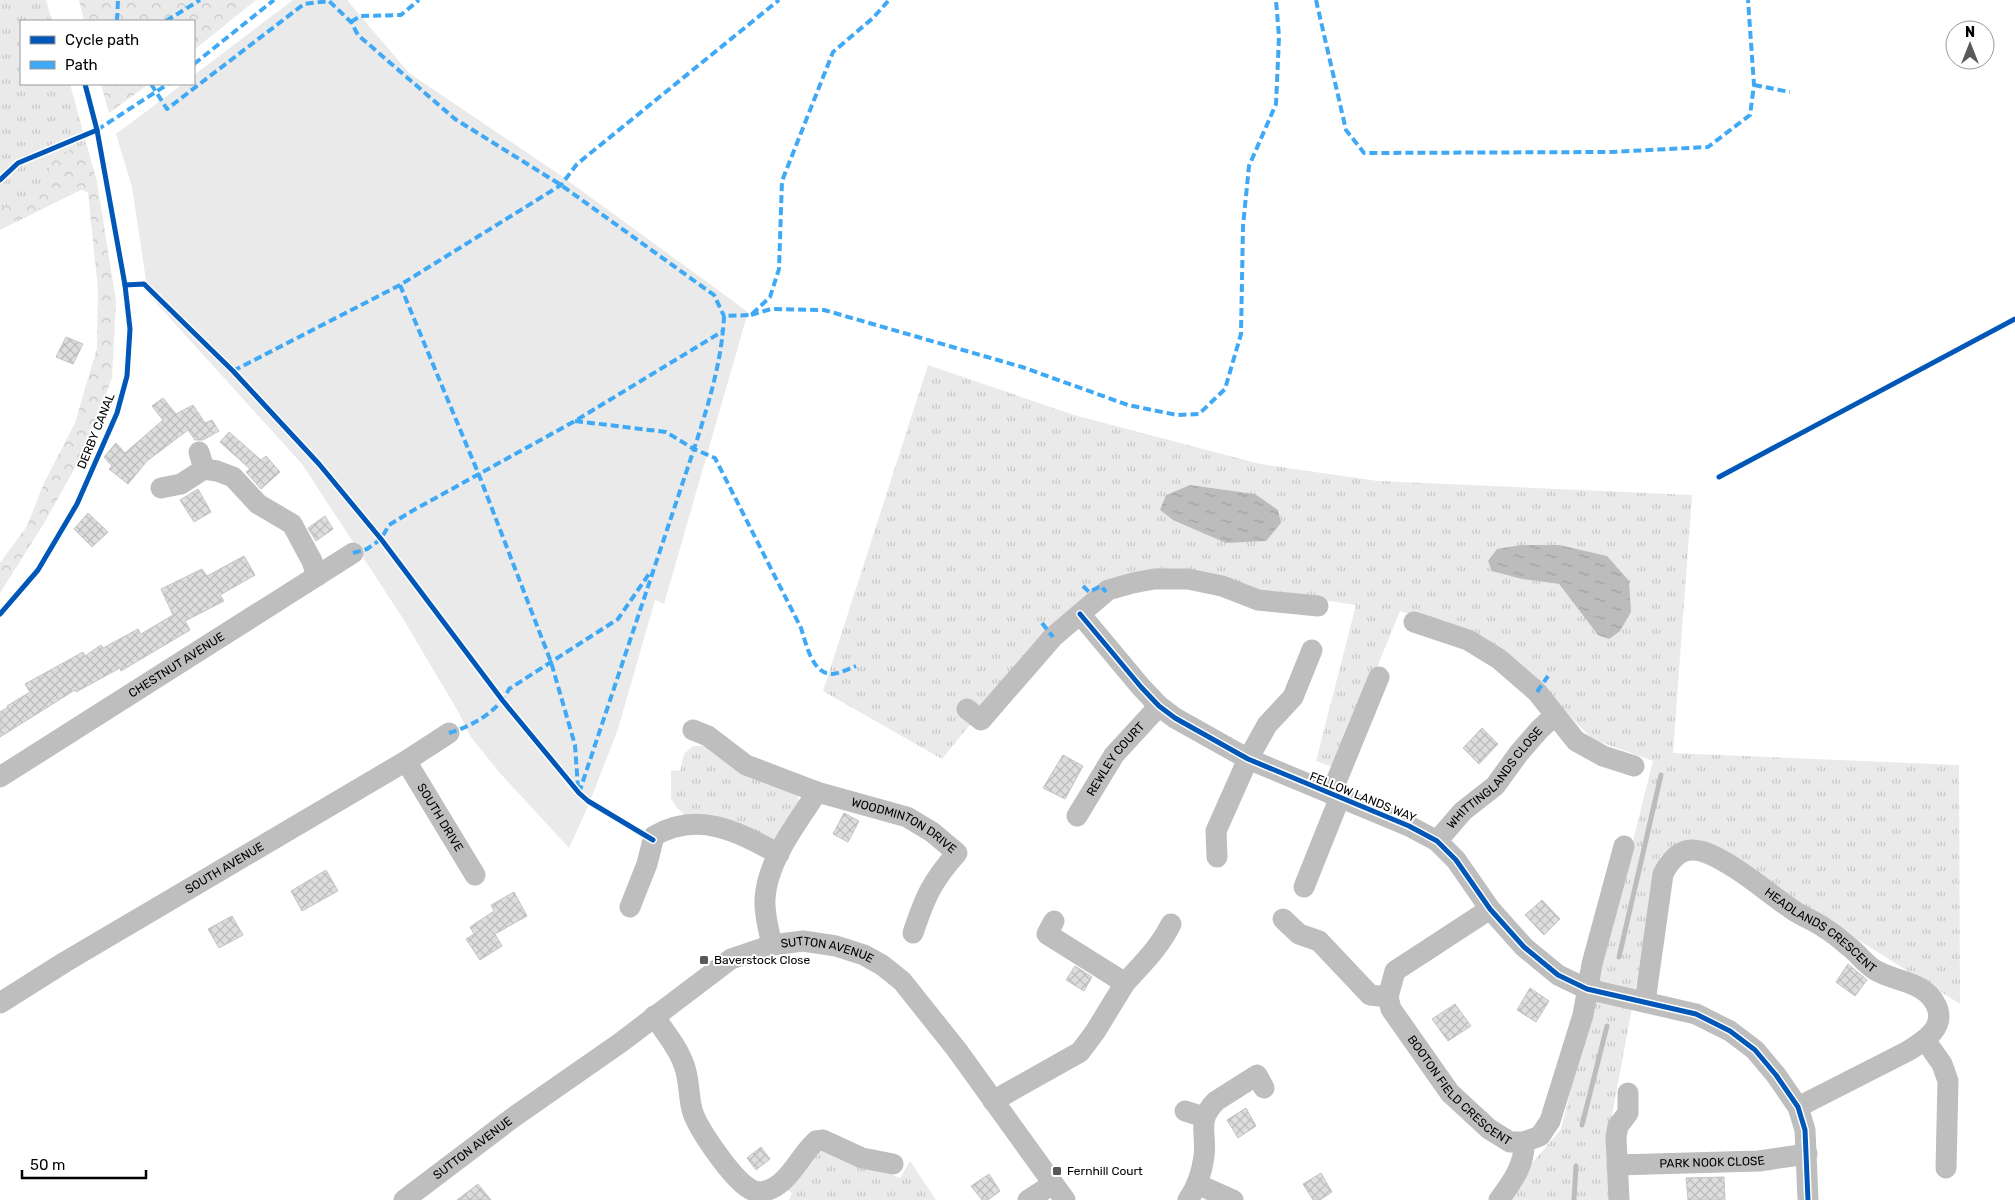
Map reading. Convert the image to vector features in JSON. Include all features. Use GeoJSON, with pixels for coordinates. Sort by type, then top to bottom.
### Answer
{"type":"FeatureCollection","features":[{"type":"Feature","properties":{"kind":"street"},"geometry":{"type":"LineString","coordinates":[[161,488],[181,484],[202,461],[217,471],[233,477],[240,487],[258,504],[292,524],[312,561],[316,576]]}},
{"type":"Feature","properties":{"kind":"street","name":"CHESTNUT AVENUE"},"geometry":{"type":"LineString","coordinates":[[0,776],[354,553]]}},
{"type":"Feature","properties":{"kind":"street"},"geometry":{"type":"LineString","coordinates":[[967,709],[981,720],[1053,637],[1108,590],[1133,582],[1154,579],[1188,579],[1222,586],[1258,600],[1318,606]]}},
{"type":"Feature","properties":{"kind":"street","name":"FELLOW LANDS WAY"},"geometry":{"type":"LineString","coordinates":[[1080,614],[1158,706],[1175,718],[1248,759],[1410,826],[1437,841],[1456,860],[1490,909],[1524,948],[1558,975],[1587,989],[1696,1014],[1730,1031],[1754,1050],[1776,1076],[1798,1107],[1805,1130],[1808,1200]]}},
{"type":"Feature","properties":{"kind":"street","name":"WHITTINGLANDS CLOSE"},"geometry":{"type":"LineString","coordinates":[[1414,622],[1468,640],[1499,659],[1537,692],[1554,716],[1576,741],[1603,756],[1634,766]]}},
{"type":"Feature","properties":{"kind":"street"},"geometry":{"type":"LineString","coordinates":[[1216,857],[1216,831],[1248,759],[1268,725],[1293,697],[1312,650]]}},
{"type":"Feature","properties":{"kind":"street"},"geometry":{"type":"LineString","coordinates":[[1304,887],[1379,677]]}},
{"type":"Feature","properties":{"kind":"street","name":"REWLEY COURT"},"geometry":{"type":"LineString","coordinates":[[1077,816],[1114,755],[1158,706]]}},
{"type":"Feature","properties":{"kind":"street","name":"WHITTINGLANDS CLOSE"},"geometry":{"type":"LineString","coordinates":[[1437,841],[1463,811],[1495,786],[1518,753],[1554,716]]}},
{"type":"Feature","properties":{"kind":"street","name":"WOODMINTON DRIVE"},"geometry":{"type":"LineString","coordinates":[[693,730],[708,736],[746,765],[817,792],[907,817],[932,832],[957,853],[939,874],[924,900],[913,933]]}},
{"type":"Feature","properties":{"kind":"street","name":"SOUTH AVENUE"},"geometry":{"type":"LineString","coordinates":[[0,1003],[65,962],[406,761],[449,733]]}},
{"type":"Feature","properties":{"kind":"street","name":"SOUTH DRIVE"},"geometry":{"type":"LineString","coordinates":[[406,761],[474,874]]}},
{"type":"Feature","properties":{"kind":"street"},"geometry":{"type":"LineString","coordinates":[[772,945],[765,900],[769,876],[779,854],[817,792]]}},
{"type":"Feature","properties":{"kind":"street"},"geometry":{"type":"LineString","coordinates":[[630,907],[647,864],[654,836],[666,829],[703,824],[740,834],[779,854]]}},
{"type":"Feature","properties":{"kind":"street","name":"BOOTON FIELD CRESCENT"},"geometry":{"type":"LineString","coordinates":[[1388,997],[1391,1009],[1450,1092],[1489,1129],[1510,1142],[1524,1142],[1540,1136],[1550,1121],[1584,1015],[1592,964],[1624,846]]}},
{"type":"Feature","properties":{"kind":"street","name":"HEADLANDS CRESCENT"},"geometry":{"type":"LineString","coordinates":[[1645,1002],[1663,874],[1671,858],[1686,851],[1703,852],[1727,864],[1798,914],[1826,928],[1854,950],[1875,970],[1927,992],[1936,1004],[1939,1015],[1936,1028],[1924,1040],[1908,1051],[1798,1107]]}},
{"type":"Feature","properties":{"kind":"street"},"geometry":{"type":"LineString","coordinates":[[1283,919],[1299,934],[1319,941],[1370,994],[1388,997],[1395,971],[1490,909]]}},
{"type":"Feature","properties":{"kind":"street"},"geometry":{"type":"LineString","coordinates":[[1054,921],[1047,934],[1125,983]]}},
{"type":"Feature","properties":{"kind":"street"},"geometry":{"type":"LineString","coordinates":[[993,1101],[1080,1052],[1096,1032],[1125,983],[1152,954],[1171,924]]}},
{"type":"Feature","properties":{"kind":"street","name":"SUTTON AVENUE"},"geometry":{"type":"LineString","coordinates":[[404,1200],[510,1119],[620,1043],[732,959],[772,945],[803,941],[836,946],[864,955],[892,972],[923,1005],[1059,1192]]}},
{"type":"Feature","properties":{"kind":"street"},"geometry":{"type":"LineString","coordinates":[[654,1016],[680,1054],[684,1065],[691,1107],[697,1122],[738,1179],[748,1188],[764,1192],[774,1188],[785,1179],[816,1141],[823,1140],[862,1158],[893,1164]]}},
{"type":"Feature","properties":{"kind":"street"},"geometry":{"type":"LineString","coordinates":[[1924,1040],[1942,1064],[1948,1081],[1946,1168]]}},
{"type":"Feature","properties":{"kind":"street"},"geometry":{"type":"LineString","coordinates":[[1233,1200],[1192,1192],[1201,1173],[1204,1155],[1202,1126],[1194,1114],[1258,1076],[1264,1088]]}},
{"type":"Feature","properties":{"kind":"street"},"geometry":{"type":"LineString","coordinates":[[1619,1200],[1616,1137],[1618,1126],[1628,1113],[1628,1093]]}},
{"type":"Feature","properties":{"kind":"street"},"geometry":{"type":"LineString","coordinates":[[1499,1200],[1513,1181],[1525,1156],[1524,1142]]}},
{"type":"Feature","properties":{"kind":"street","name":"PARK NOOK CLOSE"},"geometry":{"type":"LineString","coordinates":[[1617,1166],[1759,1161],[1807,1154]]}},
{"type":"Feature","properties":{"kind":"street"},"geometry":{"type":"LineString","coordinates":[[1028,1200],[1059,1192]]}},
{"type":"Feature","properties":{"kind":"green space"},"geometry":{"type":"Polygon","coordinates":[[[0,0],[46,0],[52,20],[20,20],[20,85],[70,85],[97,182],[0,230],[0,0]]]}},
{"type":"Feature","properties":{"kind":"green space"},"geometry":{"type":"Polygon","coordinates":[[[79,0],[256,0],[195,49],[195,20],[84,20],[79,0]]]}},
{"type":"Feature","properties":{"kind":"green space"},"geometry":{"type":"Polygon","coordinates":[[[293,0],[347,0],[409,73],[560,175],[748,312],[664,604],[655,600],[618,729],[589,804],[569,848],[499,772],[470,736],[459,713],[402,617],[302,464],[148,294],[132,187],[116,134],[182,85],[195,85],[195,74],[293,0]]]}},
{"type":"Feature","properties":{"kind":"green space"},"geometry":{"type":"Polygon","coordinates":[[[101,85],[148,85],[109,113],[101,85]]]}},
{"type":"Feature","properties":{"kind":"green space"},"geometry":{"type":"Polygon","coordinates":[[[86,144],[97,182],[116,301],[112,378],[86,448],[43,525],[0,593],[0,563],[27,526],[44,483],[75,423],[97,348],[98,289],[88,193],[77,187],[0,228],[0,208],[44,192],[52,157],[86,144]]]}},
{"type":"Feature","properties":{"kind":"green space"},"geometry":{"type":"Polygon","coordinates":[[[928,365],[1074,415],[1260,464],[1378,481],[1692,495],[1673,753],[1959,765],[1960,1004],[1700,840],[1660,856],[1611,1121],[1614,1200],[1501,1200],[1561,1129],[1653,761],[1592,739],[1526,670],[1476,636],[1400,611],[1336,768],[1316,761],[1356,605],[1263,591],[1154,569],[1104,580],[1017,667],[942,759],[823,691],[928,365]],[[1190,485],[1166,495],[1255,494],[1190,485]],[[1521,545],[1522,579],[1559,584],[1598,635],[1620,631],[1521,545]]]}},
{"type":"Feature","properties":{"kind":"green space"},"geometry":{"type":"Polygon","coordinates":[[[693,746],[706,746],[797,795],[799,801],[776,840],[687,817],[677,808],[671,799],[671,770],[680,771],[684,754],[693,746]]]}},
{"type":"Feature","properties":{"kind":"green space"},"geometry":{"type":"Polygon","coordinates":[[[818,1145],[900,1178],[910,1161],[936,1200],[789,1200],[792,1193],[782,1187],[818,1145]]]}},
{"type":"Feature","properties":{"kind":"water"},"geometry":{"type":"Polygon","coordinates":[[[1190,485],[1255,494],[1278,510],[1281,523],[1266,541],[1226,543],[1173,520],[1160,510],[1166,495],[1190,485]]]}},
{"type":"Feature","properties":{"kind":"water"},"geometry":{"type":"Polygon","coordinates":[[[1521,545],[1559,545],[1607,556],[1629,581],[1631,612],[1620,631],[1609,639],[1598,635],[1559,584],[1522,579],[1492,571],[1488,561],[1497,549],[1521,545]]]}},
{"type":"Feature","properties":{"kind":"building"},"geometry":{"type":"Polygon","coordinates":[[[66,337],[83,344],[73,364],[56,357],[66,337]]]}},
{"type":"Feature","properties":{"kind":"building"},"geometry":{"type":"Polygon","coordinates":[[[163,398],[176,414],[193,405],[205,423],[212,420],[219,431],[203,440],[195,440],[188,430],[147,461],[128,484],[109,469],[112,466],[104,457],[116,443],[125,453],[163,420],[152,406],[163,398]]]}},
{"type":"Feature","properties":{"kind":"building"},"geometry":{"type":"Polygon","coordinates":[[[229,432],[261,460],[266,456],[280,472],[261,489],[246,472],[250,469],[220,442],[229,432]]]}},
{"type":"Feature","properties":{"kind":"building"},"geometry":{"type":"Polygon","coordinates":[[[198,489],[211,512],[194,522],[180,500],[198,489]]]}},
{"type":"Feature","properties":{"kind":"building"},"geometry":{"type":"Polygon","coordinates":[[[88,513],[108,532],[92,547],[74,529],[88,513]]]}},
{"type":"Feature","properties":{"kind":"building"},"geometry":{"type":"Polygon","coordinates":[[[325,516],[333,529],[316,541],[308,528],[325,516]]]}},
{"type":"Feature","properties":{"kind":"building"},"geometry":{"type":"Polygon","coordinates":[[[244,556],[255,575],[220,595],[224,601],[185,621],[190,630],[121,671],[120,668],[76,692],[75,690],[0,737],[0,712],[30,692],[25,684],[83,652],[85,656],[101,645],[103,648],[138,629],[141,634],[173,615],[161,589],[202,569],[207,576],[244,556]]]}},
{"type":"Feature","properties":{"kind":"building"},"geometry":{"type":"Polygon","coordinates":[[[1482,728],[1498,744],[1479,764],[1463,748],[1482,728]]]}},
{"type":"Feature","properties":{"kind":"building"},"geometry":{"type":"Polygon","coordinates":[[[1063,755],[1083,766],[1065,799],[1043,788],[1063,755]]]}},
{"type":"Feature","properties":{"kind":"building"},"geometry":{"type":"Polygon","coordinates":[[[844,813],[859,821],[848,842],[833,834],[844,813]]]}},
{"type":"Feature","properties":{"kind":"building"},"geometry":{"type":"Polygon","coordinates":[[[326,870],[338,891],[302,911],[291,891],[326,870]]]}},
{"type":"Feature","properties":{"kind":"building"},"geometry":{"type":"Polygon","coordinates":[[[514,892],[527,916],[495,934],[502,946],[480,960],[466,939],[474,934],[470,927],[494,911],[491,905],[514,892]]]}},
{"type":"Feature","properties":{"kind":"building"},"geometry":{"type":"Polygon","coordinates":[[[1542,900],[1560,919],[1544,935],[1525,915],[1542,900]]]}},
{"type":"Feature","properties":{"kind":"building"},"geometry":{"type":"Polygon","coordinates":[[[232,916],[243,935],[219,948],[208,929],[232,916]]]}},
{"type":"Feature","properties":{"kind":"building"},"geometry":{"type":"Polygon","coordinates":[[[1848,964],[1867,980],[1855,996],[1836,982],[1848,964]]]}},
{"type":"Feature","properties":{"kind":"building"},"geometry":{"type":"Polygon","coordinates":[[[1075,966],[1092,977],[1084,991],[1066,980],[1075,966]]]}},
{"type":"Feature","properties":{"kind":"building"},"geometry":{"type":"Polygon","coordinates":[[[1530,988],[1549,1001],[1536,1022],[1517,1010],[1530,988]]]}},
{"type":"Feature","properties":{"kind":"building"},"geometry":{"type":"Polygon","coordinates":[[[1455,1004],[1471,1026],[1448,1041],[1432,1019],[1455,1004]]]}},
{"type":"Feature","properties":{"kind":"building"},"geometry":{"type":"Polygon","coordinates":[[[1246,1108],[1256,1126],[1238,1138],[1227,1120],[1246,1108]]]}},
{"type":"Feature","properties":{"kind":"building"},"geometry":{"type":"Polygon","coordinates":[[[761,1147],[770,1159],[756,1170],[747,1158],[761,1147]]]}},
{"type":"Feature","properties":{"kind":"building"},"geometry":{"type":"Polygon","coordinates":[[[1321,1173],[1332,1192],[1320,1200],[1313,1200],[1303,1184],[1321,1173]]]}},
{"type":"Feature","properties":{"kind":"building"},"geometry":{"type":"Polygon","coordinates":[[[989,1174],[1000,1191],[988,1200],[982,1200],[971,1186],[989,1174]]]}},
{"type":"Feature","properties":{"kind":"building"},"geometry":{"type":"Polygon","coordinates":[[[1724,1177],[1725,1200],[1688,1200],[1686,1178],[1724,1177]]]}},
{"type":"Feature","properties":{"kind":"building"},"geometry":{"type":"Polygon","coordinates":[[[478,1184],[491,1200],[457,1200],[478,1184]]]}},
{"type":"Feature","properties":{"kind":"waterway"},"geometry":{"type":"LineString","coordinates":[[1619,957],[1661,775]]}},
{"type":"Feature","properties":{"kind":"waterway"},"geometry":{"type":"LineString","coordinates":[[1582,1125],[1607,1026]]}},
{"type":"Feature","properties":{"kind":"waterway"},"geometry":{"type":"LineString","coordinates":[[1574,1200],[1576,1166]]}},
{"type":"Feature","properties":{"kind":"marked path"},"geometry":{"type":"LineString","coordinates":[[117,20],[118,0]]}},
{"type":"Feature","properties":{"kind":"marked path"},"geometry":{"type":"LineString","coordinates":[[168,20],[200,0]]}},
{"type":"Feature","properties":{"kind":"marked path"},"geometry":{"type":"LineString","coordinates":[[195,63],[274,0]]}},
{"type":"Feature","properties":{"kind":"marked path"},"geometry":{"type":"LineString","coordinates":[[351,22],[360,16],[401,15],[419,0]]}},
{"type":"Feature","properties":{"kind":"marked path"},"geometry":{"type":"LineString","coordinates":[[233,371],[400,285],[561,185],[577,164],[779,0]]}},
{"type":"Feature","properties":{"kind":"marked path"},"geometry":{"type":"LineString","coordinates":[[579,793],[694,449],[714,383],[723,333],[724,316],[751,315],[770,297],[779,269],[782,181],[833,52],[873,18],[889,0]]}},
{"type":"Feature","properties":{"kind":"marked path"},"geometry":{"type":"LineString","coordinates":[[751,315],[771,309],[824,310],[1022,367],[1128,405],[1177,415],[1199,414],[1225,389],[1241,334],[1243,226],[1249,166],[1276,104],[1279,37],[1276,0]]}},
{"type":"Feature","properties":{"kind":"marked path"},"geometry":{"type":"LineString","coordinates":[[1316,0],[1346,130],[1364,153],[1611,152],[1708,147],[1750,115],[1754,85],[1748,0]]}},
{"type":"Feature","properties":{"kind":"marked path"},"geometry":{"type":"LineString","coordinates":[[152,85],[167,109],[304,4],[329,1],[351,22],[358,35],[455,119],[561,185],[714,295],[724,316]]}},
{"type":"Feature","properties":{"kind":"marked path"},"geometry":{"type":"LineString","coordinates":[[97,130],[166,85]]}},
{"type":"Feature","properties":{"kind":"marked path"},"geometry":{"type":"LineString","coordinates":[[1754,85],[1790,92]]}},
{"type":"Feature","properties":{"kind":"marked path"},"geometry":{"type":"LineString","coordinates":[[400,285],[479,475],[551,662],[575,745],[578,788]]}},
{"type":"Feature","properties":{"kind":"marked path"},"geometry":{"type":"LineString","coordinates":[[353,553],[367,549],[381,539],[389,525],[412,511],[575,421],[723,331]]}},
{"type":"Feature","properties":{"kind":"marked path"},"geometry":{"type":"LineString","coordinates":[[575,421],[666,432],[694,449],[715,458],[801,628],[815,664],[826,673],[833,674],[856,666]]}},
{"type":"Feature","properties":{"kind":"marked path"},"geometry":{"type":"LineString","coordinates":[[449,733],[483,717],[498,705],[509,689],[618,619],[651,571]]}},
{"type":"Feature","properties":{"kind":"marked path"},"geometry":{"type":"LineString","coordinates":[[1083,586],[1089,592],[1101,586],[1106,592]]}},
{"type":"Feature","properties":{"kind":"marked path"},"geometry":{"type":"LineString","coordinates":[[1042,623],[1053,637]]}},
{"type":"Feature","properties":{"kind":"marked path"},"geometry":{"type":"LineString","coordinates":[[1537,692],[1548,676]]}},
{"type":"Feature","properties":{"kind":"cycle path","name":"DERBY CANAL"},"geometry":{"type":"LineString","coordinates":[[0,614],[38,570],[77,504],[117,413],[127,376],[130,329],[125,285],[97,130],[85,85]]}},
{"type":"Feature","properties":{"kind":"cycle path"},"geometry":{"type":"LineString","coordinates":[[0,180],[18,163],[97,130]]}},
{"type":"Feature","properties":{"kind":"cycle path"},"geometry":{"type":"LineString","coordinates":[[125,285],[144,284],[233,371],[319,464],[381,539],[503,701],[579,793],[588,801],[653,840]]}},
{"type":"Feature","properties":{"kind":"cycle path"},"geometry":{"type":"LineString","coordinates":[[1719,477],[2015,319]]}},
{"type":"Feature","properties":{"kind":"cycle path"},"geometry":{"type":"LineString","coordinates":[[1080,614],[1141,687],[1159,706],[1175,718],[1248,759],[1409,826],[1437,841],[1456,860],[1490,909],[1524,947],[1558,975],[1587,989],[1696,1014],[1730,1031],[1755,1050],[1776,1075],[1798,1107],[1805,1130],[1808,1200]]}},
{"type":"Feature","properties":{"kind":"place","name":"Baverstock Close"},"geometry":{"type":"Point","coordinates":[704,960]}},
{"type":"Feature","properties":{"kind":"place","name":"Fernhill Court"},"geometry":{"type":"Point","coordinates":[1057,1171]}}]}
